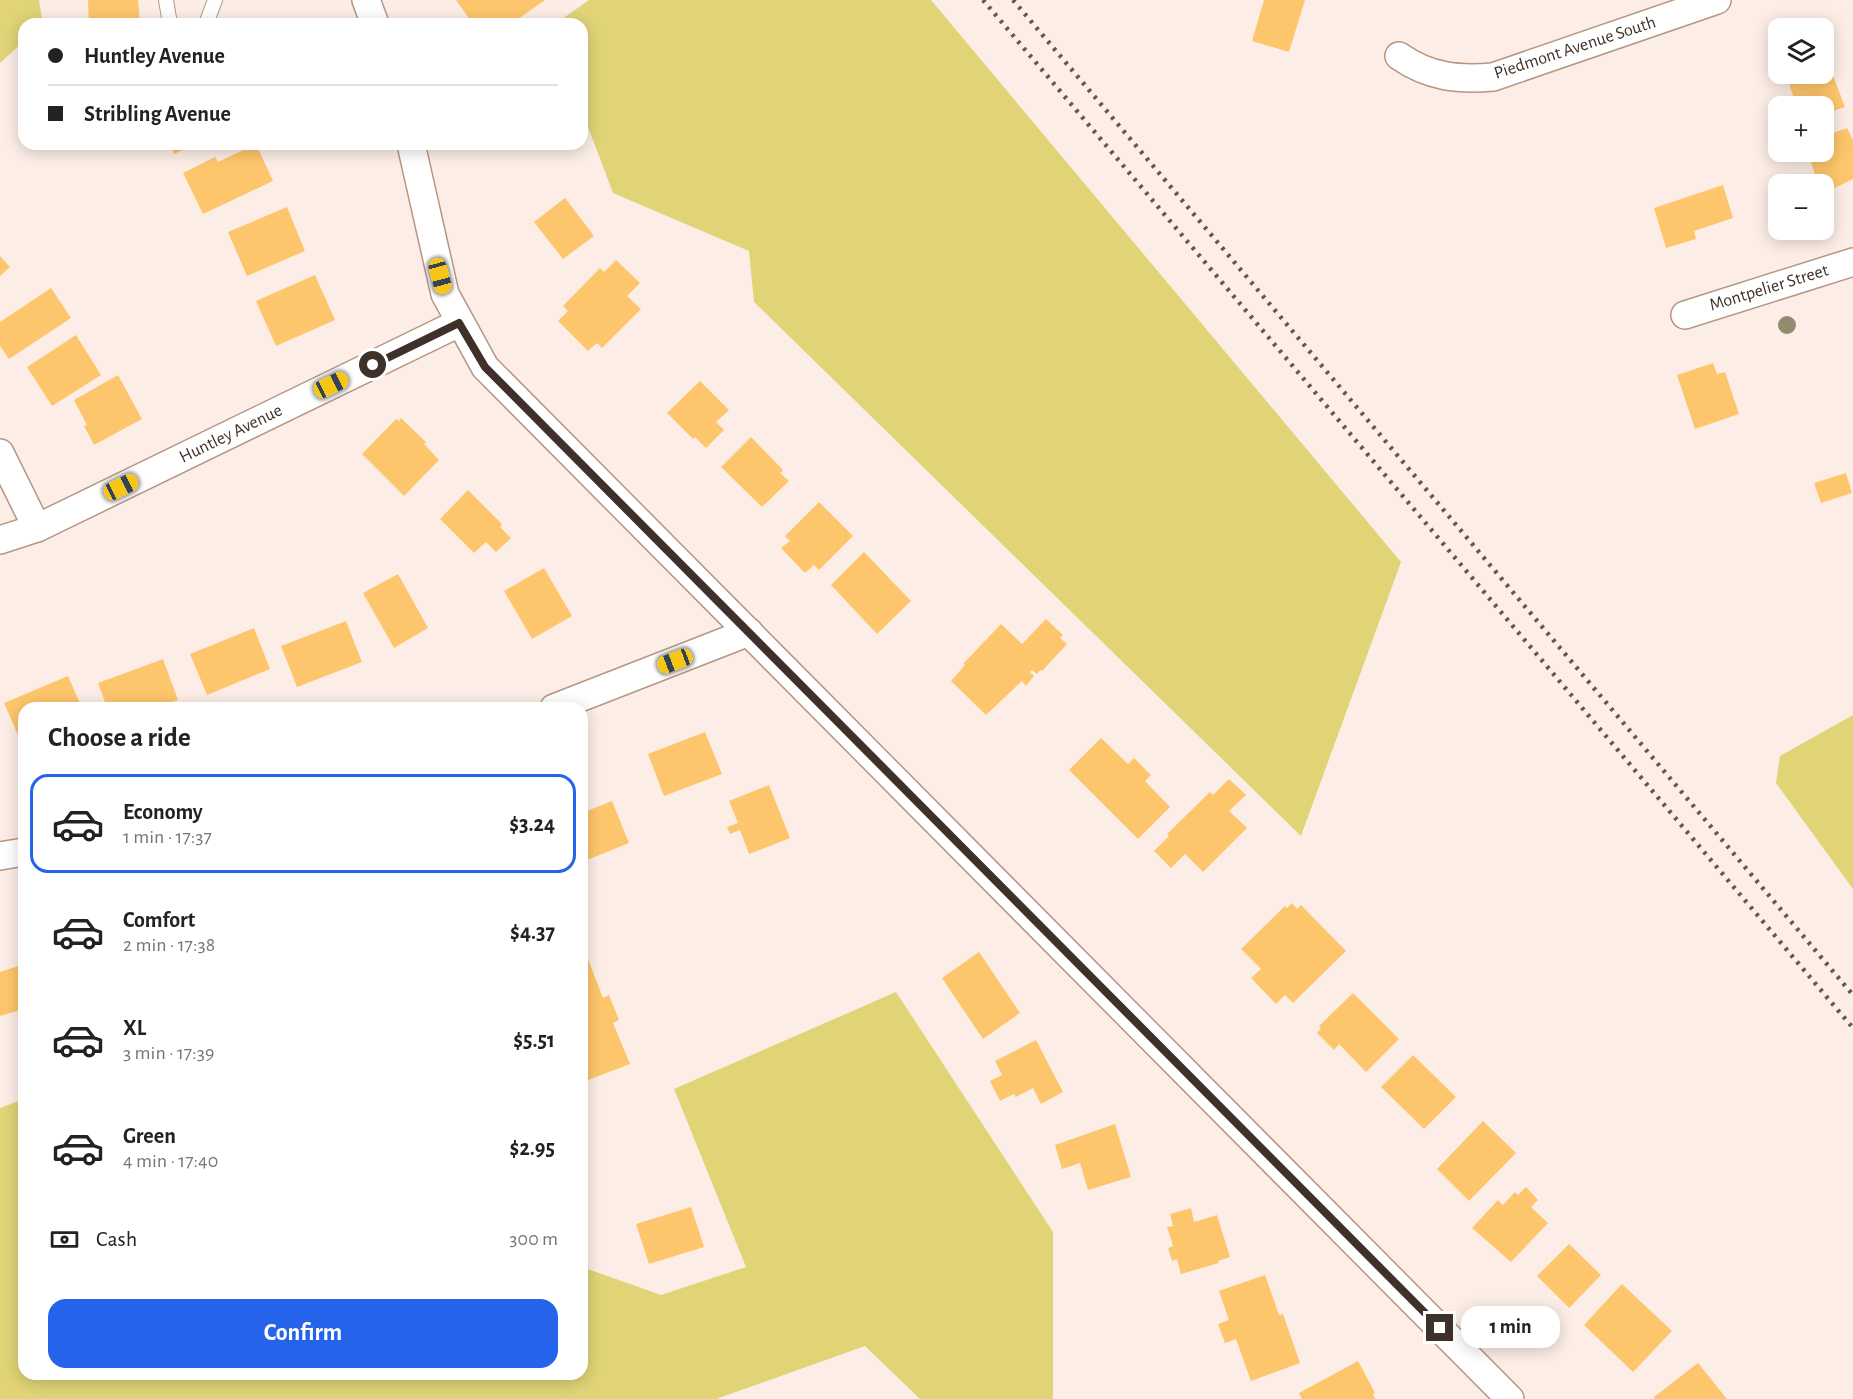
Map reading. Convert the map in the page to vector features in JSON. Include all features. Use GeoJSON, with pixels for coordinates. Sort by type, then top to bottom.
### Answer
{"type":"FeatureCollection","features":[{"type":"Feature","properties":{"kind":"street"},"geometry":{"type":"LineString","coordinates":[[366,0],[373,18]]}},
{"type":"Feature","properties":{"kind":"street","name":"Piedmont Avenue South"},"geometry":{"type":"LineString","coordinates":[[1399,56],[1438,76],[1462,80],[1493,77],[1717,0]]}},
{"type":"Feature","properties":{"kind":"street"},"geometry":{"type":"LineString","coordinates":[[412,150],[445,294],[485,367],[1510,1399]]}},
{"type":"Feature","properties":{"kind":"street","name":"Montpelier Street"},"geometry":{"type":"LineString","coordinates":[[1685,315],[1853,262]]}},
{"type":"Feature","properties":{"kind":"street","name":"Huntley Avenue"},"geometry":{"type":"LineString","coordinates":[[0,540],[38,528],[459,323]]}},
{"type":"Feature","properties":{"kind":"street"},"geometry":{"type":"LineString","coordinates":[[0,453],[38,528]]}},
{"type":"Feature","properties":{"kind":"street"},"geometry":{"type":"LineString","coordinates":[[569,702],[749,632]]}},
{"type":"Feature","properties":{"kind":"street"},"geometry":{"type":"LineString","coordinates":[[0,856],[18,853]]}},
{"type":"Feature","properties":{"kind":"lane"},"geometry":{"type":"LineString","coordinates":[[166,0],[169,18]]}},
{"type":"Feature","properties":{"kind":"lane"},"geometry":{"type":"LineString","coordinates":[[208,18],[216,0]]}},
{"type":"Feature","properties":{"kind":"shaded area"},"geometry":{"type":"Polygon","coordinates":[[[0,0],[39,0],[42,18],[18,18],[18,46],[0,63],[0,0]]]}},
{"type":"Feature","properties":{"kind":"shaded area"},"geometry":{"type":"Polygon","coordinates":[[[589,0],[931,0],[1401,562],[1301,836],[754,302],[749,251],[613,193],[588,127],[588,18],[564,18],[589,0]]]}},
{"type":"Feature","properties":{"kind":"shaded area"},"geometry":{"type":"Polygon","coordinates":[[[1853,715],[1853,889],[1776,783],[1780,756],[1853,715]]]}},
{"type":"Feature","properties":{"kind":"shaded area"},"geometry":{"type":"Polygon","coordinates":[[[896,992],[1053,1232],[1053,1399],[920,1399],[865,1346],[716,1399],[0,1399],[0,1108],[18,1101],[18,1380],[588,1380],[588,1269],[661,1295],[746,1267],[674,1089],[896,992]]]}},
{"type":"Feature","properties":{"kind":"building"},"geometry":{"type":"Polygon","coordinates":[[[88,0],[138,0],[140,18],[89,18],[88,0]]]}},
{"type":"Feature","properties":{"kind":"building"},"geometry":{"type":"Polygon","coordinates":[[[456,0],[545,0],[520,18],[469,18],[456,0]]]}},
{"type":"Feature","properties":{"kind":"building"},"geometry":{"type":"Polygon","coordinates":[[[1264,0],[1305,0],[1289,52],[1252,41],[1264,0]]]}},
{"type":"Feature","properties":{"kind":"building"},"geometry":{"type":"Polygon","coordinates":[[[1834,78],[1845,107],[1834,111],[1834,96],[1793,96],[1789,84],[1834,84],[1834,78]]]}},
{"type":"Feature","properties":{"kind":"building"},"geometry":{"type":"Polygon","coordinates":[[[1847,128],[1853,140],[1853,179],[1834,188],[1834,174],[1815,174],[1811,162],[1834,162],[1834,133],[1847,128]]]}},
{"type":"Feature","properties":{"kind":"building"},"geometry":{"type":"Polygon","coordinates":[[[243,150],[259,150],[273,181],[203,214],[183,173],[215,157],[218,162],[243,150]]]}},
{"type":"Feature","properties":{"kind":"building"},"geometry":{"type":"Polygon","coordinates":[[[1723,185],[1733,218],[1694,231],[1696,239],[1666,248],[1654,208],[1723,185]]]}},
{"type":"Feature","properties":{"kind":"building"},"geometry":{"type":"Polygon","coordinates":[[[565,198],[594,236],[563,259],[534,222],[565,198]]]}},
{"type":"Feature","properties":{"kind":"building"},"geometry":{"type":"Polygon","coordinates":[[[287,207],[305,251],[247,276],[228,232],[287,207]]]}},
{"type":"Feature","properties":{"kind":"building"},"geometry":{"type":"Polygon","coordinates":[[[0,256],[10,267],[0,276],[0,256]]]}},
{"type":"Feature","properties":{"kind":"building"},"geometry":{"type":"Polygon","coordinates":[[[616,260],[640,283],[627,296],[641,309],[602,348],[597,343],[588,351],[558,321],[568,311],[563,306],[600,268],[604,272],[616,260]]]}},
{"type":"Feature","properties":{"kind":"building"},"geometry":{"type":"Polygon","coordinates":[[[315,275],[335,320],[276,346],[256,301],[315,275]]]}},
{"type":"Feature","properties":{"kind":"building"},"geometry":{"type":"Polygon","coordinates":[[[51,288],[71,318],[9,359],[0,346],[0,322],[51,288]]]}},
{"type":"Feature","properties":{"kind":"building"},"geometry":{"type":"Polygon","coordinates":[[[76,335],[101,375],[52,406],[27,367],[76,335]]]}},
{"type":"Feature","properties":{"kind":"building"},"geometry":{"type":"Polygon","coordinates":[[[1713,363],[1717,374],[1725,372],[1739,414],[1695,429],[1677,375],[1713,363]]]}},
{"type":"Feature","properties":{"kind":"building"},"geometry":{"type":"Polygon","coordinates":[[[118,375],[142,419],[94,445],[74,400],[118,375]]]}},
{"type":"Feature","properties":{"kind":"building"},"geometry":{"type":"Polygon","coordinates":[[[700,381],[729,410],[716,422],[724,430],[706,448],[695,437],[693,439],[667,413],[700,381]]]}},
{"type":"Feature","properties":{"kind":"building"},"geometry":{"type":"Polygon","coordinates":[[[401,418],[426,442],[424,444],[439,460],[404,496],[362,454],[396,419],[399,421],[401,418]]]}},
{"type":"Feature","properties":{"kind":"building"},"geometry":{"type":"Polygon","coordinates":[[[751,437],[783,470],[780,473],[789,481],[762,507],[721,467],[751,437]]]}},
{"type":"Feature","properties":{"kind":"building"},"geometry":{"type":"Polygon","coordinates":[[[1846,473],[1852,493],[1821,503],[1814,483],[1846,473]]]}},
{"type":"Feature","properties":{"kind":"building"},"geometry":{"type":"Polygon","coordinates":[[[468,490],[502,524],[500,527],[511,538],[496,552],[486,542],[474,553],[440,519],[468,490]]]}},
{"type":"Feature","properties":{"kind":"building"},"geometry":{"type":"Polygon","coordinates":[[[819,502],[853,536],[819,570],[814,565],[805,573],[781,548],[790,541],[785,536],[819,502]]]}},
{"type":"Feature","properties":{"kind":"building"},"geometry":{"type":"Polygon","coordinates":[[[864,552],[911,601],[877,634],[831,585],[864,552]]]}},
{"type":"Feature","properties":{"kind":"building"},"geometry":{"type":"Polygon","coordinates":[[[544,568],[572,616],[532,639],[504,591],[544,568]]]}},
{"type":"Feature","properties":{"kind":"building"},"geometry":{"type":"Polygon","coordinates":[[[398,574],[428,628],[394,648],[363,593],[398,574]]]}},
{"type":"Feature","properties":{"kind":"building"},"geometry":{"type":"Polygon","coordinates":[[[1046,619],[1063,635],[1060,638],[1067,644],[1042,671],[1040,670],[1037,674],[1032,670],[1030,672],[1034,676],[1026,686],[1022,681],[986,715],[951,681],[965,665],[963,664],[1001,624],[1022,644],[1046,619]]]}},
{"type":"Feature","properties":{"kind":"building"},"geometry":{"type":"Polygon","coordinates":[[[346,621],[362,662],[297,687],[281,646],[346,621]]]}},
{"type":"Feature","properties":{"kind":"building"},"geometry":{"type":"Polygon","coordinates":[[[254,628],[270,669],[207,695],[190,654],[254,628]]]}},
{"type":"Feature","properties":{"kind":"building"},"geometry":{"type":"Polygon","coordinates":[[[163,659],[178,700],[172,702],[105,702],[98,683],[163,659]]]}},
{"type":"Feature","properties":{"kind":"building"},"geometry":{"type":"Polygon","coordinates":[[[68,676],[79,702],[18,702],[18,735],[4,703],[68,676]]]}},
{"type":"Feature","properties":{"kind":"building"},"geometry":{"type":"Polygon","coordinates":[[[705,732],[722,774],[664,796],[648,754],[705,732]]]}},
{"type":"Feature","properties":{"kind":"building"},"geometry":{"type":"Polygon","coordinates":[[[1101,738],[1128,764],[1134,758],[1151,775],[1145,781],[1170,807],[1138,839],[1069,770],[1101,738]]]}},
{"type":"Feature","properties":{"kind":"building"},"geometry":{"type":"Polygon","coordinates":[[[1229,779],[1246,795],[1229,811],[1247,828],[1203,872],[1185,854],[1171,868],[1154,851],[1169,836],[1167,834],[1210,792],[1213,795],[1229,779]]]}},
{"type":"Feature","properties":{"kind":"building"},"geometry":{"type":"Polygon","coordinates":[[[769,785],[790,838],[749,854],[740,830],[730,834],[727,827],[738,823],[729,801],[769,785]]]}},
{"type":"Feature","properties":{"kind":"building"},"geometry":{"type":"Polygon","coordinates":[[[612,801],[629,843],[588,860],[588,811],[612,801]]]}},
{"type":"Feature","properties":{"kind":"building"},"geometry":{"type":"Polygon","coordinates":[[[1292,903],[1297,909],[1301,905],[1346,951],[1293,1003],[1285,995],[1276,1004],[1251,978],[1261,969],[1241,949],[1285,906],[1287,908],[1292,903]]]}},
{"type":"Feature","properties":{"kind":"building"},"geometry":{"type":"Polygon","coordinates":[[[979,952],[1020,1013],[983,1039],[942,978],[979,952]]]}},
{"type":"Feature","properties":{"kind":"building"},"geometry":{"type":"Polygon","coordinates":[[[588,959],[603,998],[609,995],[619,1020],[613,1023],[630,1064],[588,1080],[588,959]]]}},
{"type":"Feature","properties":{"kind":"building"},"geometry":{"type":"Polygon","coordinates":[[[18,966],[18,1011],[0,1016],[0,972],[18,966]]]}},
{"type":"Feature","properties":{"kind":"building"},"geometry":{"type":"Polygon","coordinates":[[[1353,993],[1399,1039],[1366,1072],[1339,1044],[1334,1050],[1317,1033],[1321,1028],[1319,1026],[1353,993]]]}},
{"type":"Feature","properties":{"kind":"building"},"geometry":{"type":"Polygon","coordinates":[[[1036,1040],[1063,1092],[1041,1104],[1033,1088],[1016,1097],[1014,1094],[1000,1101],[990,1081],[1002,1075],[995,1061],[1036,1040]]]}},
{"type":"Feature","properties":{"kind":"building"},"geometry":{"type":"Polygon","coordinates":[[[1413,1055],[1456,1097],[1424,1129],[1381,1087],[1413,1055]]]}},
{"type":"Feature","properties":{"kind":"building"},"geometry":{"type":"Polygon","coordinates":[[[1483,1121],[1516,1153],[1469,1201],[1437,1169],[1483,1121]]]}},
{"type":"Feature","properties":{"kind":"building"},"geometry":{"type":"Polygon","coordinates":[[[1115,1124],[1131,1177],[1088,1190],[1080,1163],[1062,1169],[1055,1145],[1115,1124]]]}},
{"type":"Feature","properties":{"kind":"building"},"geometry":{"type":"Polygon","coordinates":[[[1526,1187],[1538,1200],[1531,1207],[1548,1223],[1511,1262],[1472,1228],[1498,1200],[1503,1205],[1515,1192],[1518,1195],[1526,1187]]]}},
{"type":"Feature","properties":{"kind":"building"},"geometry":{"type":"Polygon","coordinates":[[[691,1207],[704,1247],[649,1264],[636,1224],[691,1207]]]}},
{"type":"Feature","properties":{"kind":"building"},"geometry":{"type":"Polygon","coordinates":[[[1191,1208],[1194,1222],[1217,1215],[1230,1257],[1218,1261],[1219,1263],[1181,1274],[1177,1259],[1172,1261],[1168,1248],[1173,1246],[1167,1227],[1173,1226],[1170,1214],[1191,1208]]]}},
{"type":"Feature","properties":{"kind":"building"},"geometry":{"type":"Polygon","coordinates":[[[1569,1244],[1601,1275],[1569,1308],[1537,1276],[1569,1244]]]}},
{"type":"Feature","properties":{"kind":"building"},"geometry":{"type":"Polygon","coordinates":[[[1265,1275],[1279,1315],[1283,1314],[1300,1363],[1251,1381],[1236,1339],[1225,1343],[1218,1324],[1229,1320],[1219,1291],[1265,1275]]]}},
{"type":"Feature","properties":{"kind":"building"},"geometry":{"type":"Polygon","coordinates":[[[1622,1284],[1672,1331],[1633,1372],[1584,1325],[1622,1284]]]}},
{"type":"Feature","properties":{"kind":"building"},"geometry":{"type":"Polygon","coordinates":[[[1358,1361],[1375,1393],[1373,1394],[1375,1399],[1302,1399],[1299,1393],[1358,1361]]]}},
{"type":"Feature","properties":{"kind":"building"},"geometry":{"type":"Polygon","coordinates":[[[1698,1363],[1727,1399],[1655,1399],[1654,1397],[1698,1363]]]}},
{"type":"Feature","properties":{"kind":"railway"},"geometry":{"type":"LineString","coordinates":[[983,0],[1853,1028]]}},
{"type":"Feature","properties":{"kind":"railway"},"geometry":{"type":"LineString","coordinates":[[1013,0],[1853,995]]}},
{"type":"Feature","properties":{"kind":"route"},"geometry":{"type":"LineString","coordinates":[[373,365],[459,323],[485,367],[993,881],[1440,1328]]}}]}
